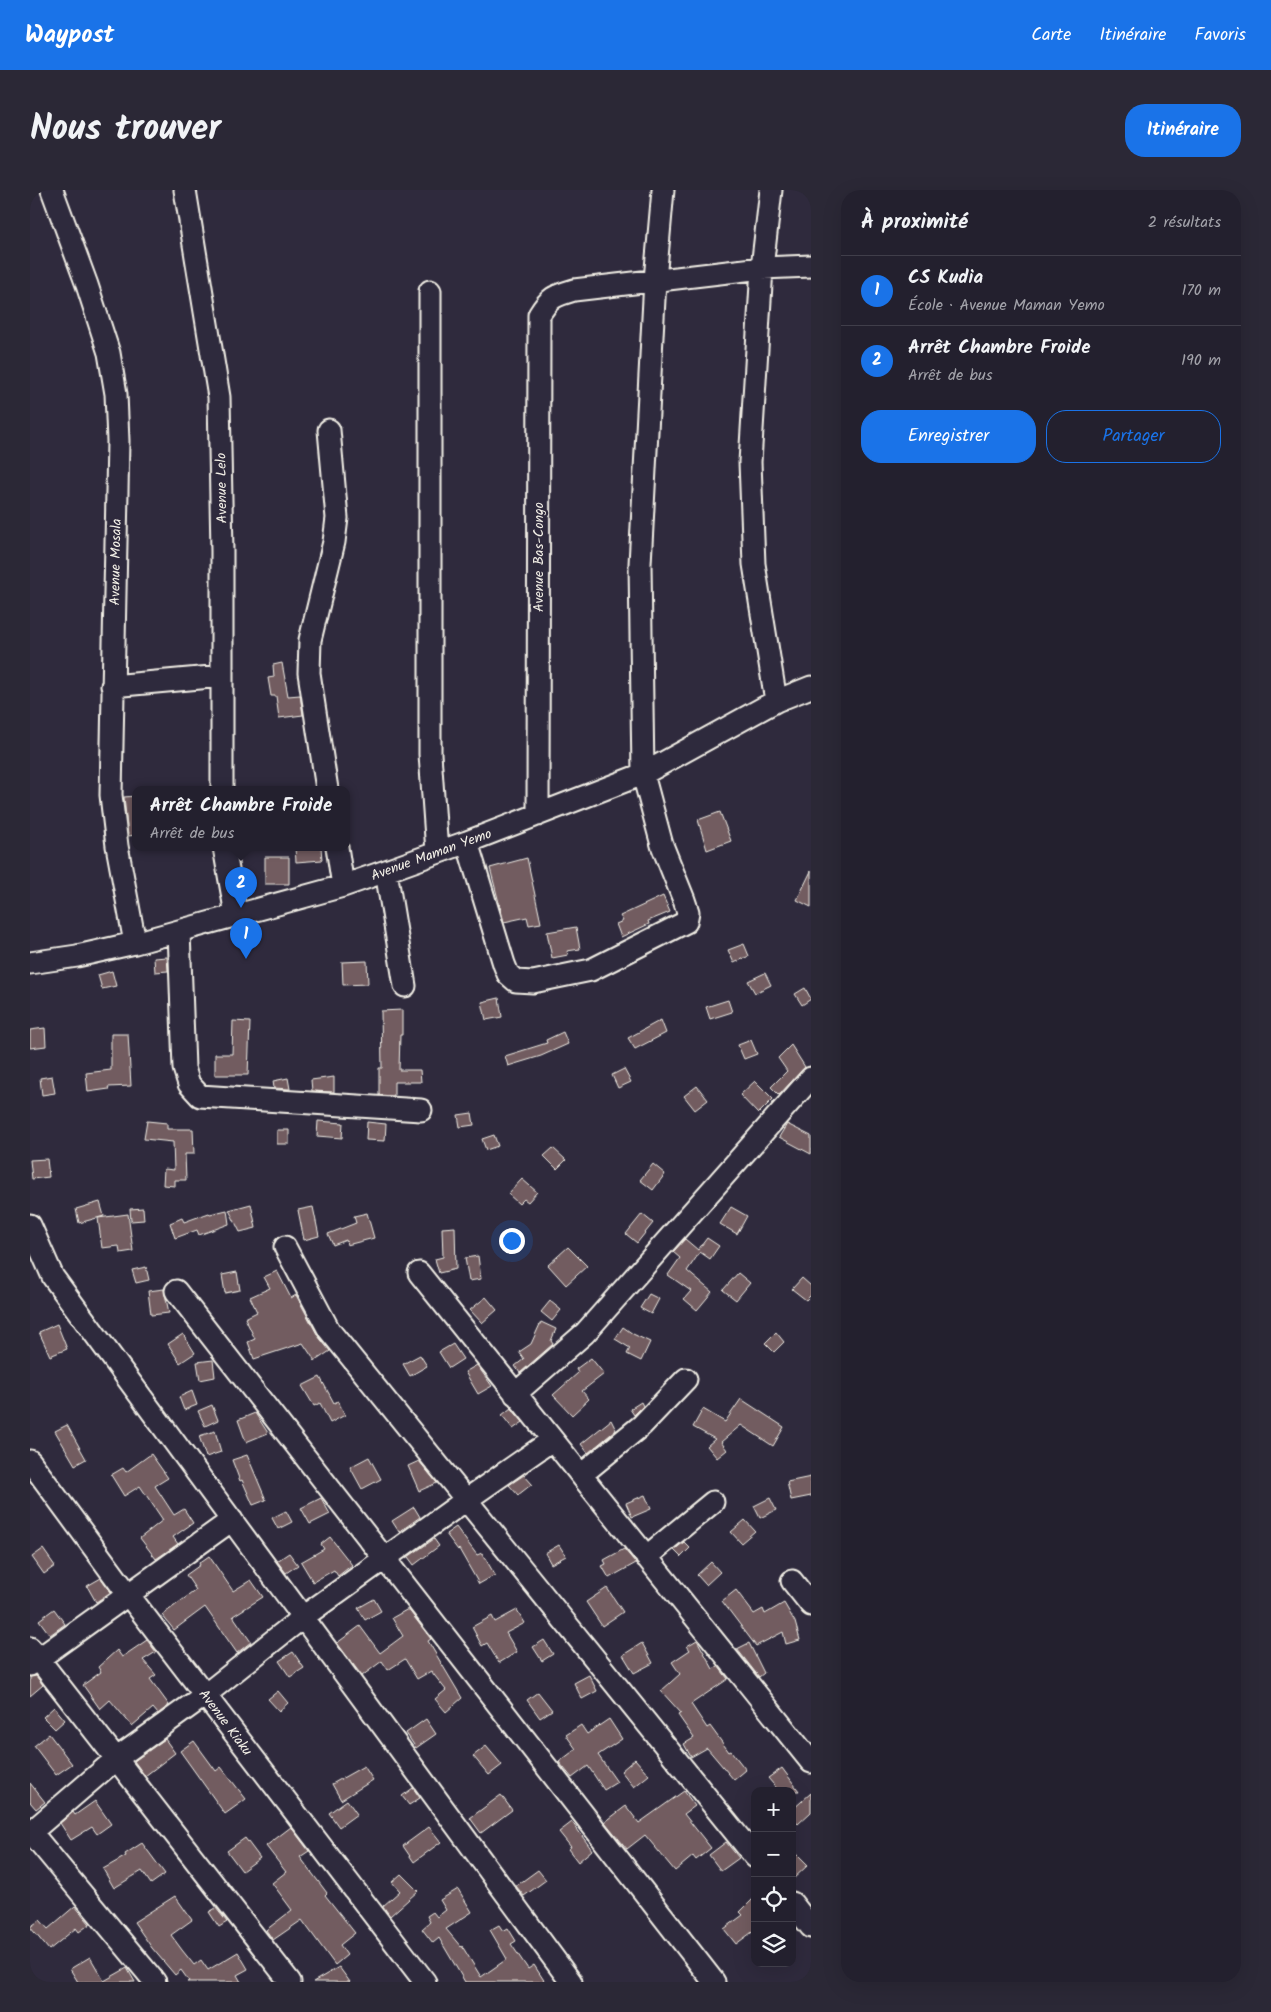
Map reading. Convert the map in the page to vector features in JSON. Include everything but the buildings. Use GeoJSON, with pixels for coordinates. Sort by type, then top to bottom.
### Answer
{"type":"FeatureCollection","features":[{"type":"Feature","properties":{"kind":"street","name":"Avenue Mosala"},"geometry":{"type":"LineString","coordinates":[[52,190],[87,285],[108,353],[116,394],[118,441],[111,794],[117,846],[135,943]]}},
{"type":"Feature","properties":{"kind":"street","name":"Avenue Lelo"},"geometry":{"type":"LineString","coordinates":[[184,190],[219,396],[222,551],[222,786]]}},
{"type":"Feature","properties":{"kind":"street"},"geometry":{"type":"LineString","coordinates":[[467,842],[508,974],[516,982],[533,982],[591,970],[686,922],[688,912],[662,845],[643,774],[640,564],[655,280],[663,190]]}},
{"type":"Feature","properties":{"kind":"street"},"geometry":{"type":"LineString","coordinates":[[771,190],[762,268],[750,462],[754,564],[776,701]]}},
{"type":"Feature","properties":{"kind":"street"},"geometry":{"type":"LineString","coordinates":[[655,280],[762,268],[811,266]]}},
{"type":"Feature","properties":{"kind":"street","name":"Avenue Bas-Congo"},"geometry":{"type":"LineString","coordinates":[[538,815],[539,315],[548,300],[559,294],[574,290],[655,280]]}},
{"type":"Feature","properties":{"kind":"street"},"geometry":{"type":"LineString","coordinates":[[430,291],[430,754],[437,852]]}},
{"type":"Feature","properties":{"kind":"street"},"geometry":{"type":"LineString","coordinates":[[327,786],[309,673],[310,640],[338,518],[328,430]]}},
{"type":"Feature","properties":{"kind":"street"},"geometry":{"type":"LineString","coordinates":[[112,686],[222,676]]}},
{"type":"Feature","properties":{"kind":"street","name":"Avenue Maman Yemo"},"geometry":{"type":"LineString","coordinates":[[30,962],[77,956],[135,943],[343,886],[386,871],[643,774],[776,701],[811,686]]}},
{"type":"Feature","properties":{"kind":"street"},"geometry":{"type":"LineString","coordinates":[[225,851],[236,915]]}},
{"type":"Feature","properties":{"kind":"street"},"geometry":{"type":"LineString","coordinates":[[338,851],[343,886]]}},
{"type":"Feature","properties":{"kind":"street"},"geometry":{"type":"LineString","coordinates":[[386,871],[405,986]]}},
{"type":"Feature","properties":{"kind":"street"},"geometry":{"type":"LineString","coordinates":[[179,931],[184,1068],[189,1084],[200,1096],[421,1110]]}},
{"type":"Feature","properties":{"kind":"street"},"geometry":{"type":"LineString","coordinates":[[516,1394],[584,1332],[811,1078]]}},
{"type":"Feature","properties":{"kind":"street"},"geometry":{"type":"LineString","coordinates":[[30,1225],[54,1277],[572,1982]]}},
{"type":"Feature","properties":{"kind":"street"},"geometry":{"type":"LineString","coordinates":[[285,1247],[329,1330],[751,1852]]}},
{"type":"Feature","properties":{"kind":"street"},"geometry":{"type":"LineString","coordinates":[[419,1273],[811,1762]]}},
{"type":"Feature","properties":{"kind":"street"},"geometry":{"type":"LineString","coordinates":[[176,1291],[714,1982]]}},
{"type":"Feature","properties":{"kind":"street"},"geometry":{"type":"LineString","coordinates":[[581,1475],[642,1425],[686,1379]]}},
{"type":"Feature","properties":{"kind":"street"},"geometry":{"type":"LineString","coordinates":[[155,1982],[30,1832],[116,1759],[205,1695],[303,1618],[552,1440]]}},
{"type":"Feature","properties":{"kind":"street","name":"Avenue Kiaku"},"geometry":{"type":"LineString","coordinates":[[30,1461],[127,1593],[425,1982]]}},
{"type":"Feature","properties":{"kind":"street"},"geometry":{"type":"LineString","coordinates":[[646,1557],[713,1502]]}},
{"type":"Feature","properties":{"kind":"street"},"geometry":{"type":"LineString","coordinates":[[232,1520],[33,1657],[116,1759],[290,1982]]}},
{"type":"Feature","properties":{"kind":"street"},"geometry":{"type":"LineString","coordinates":[[792,1581],[811,1605]]}},
{"type":"Feature","properties":{"kind":"street"},"geometry":{"type":"LineString","coordinates":[[796,1908],[811,1926]]}},
{"type":"Feature","properties":{"kind":"place","name":"Arrêt Chambre Froide"},"geometry":{"type":"Point","coordinates":[241,908]}},
{"type":"Feature","properties":{"kind":"place","name":"CS Kudia"},"geometry":{"type":"Point","coordinates":[246,959]}}]}
